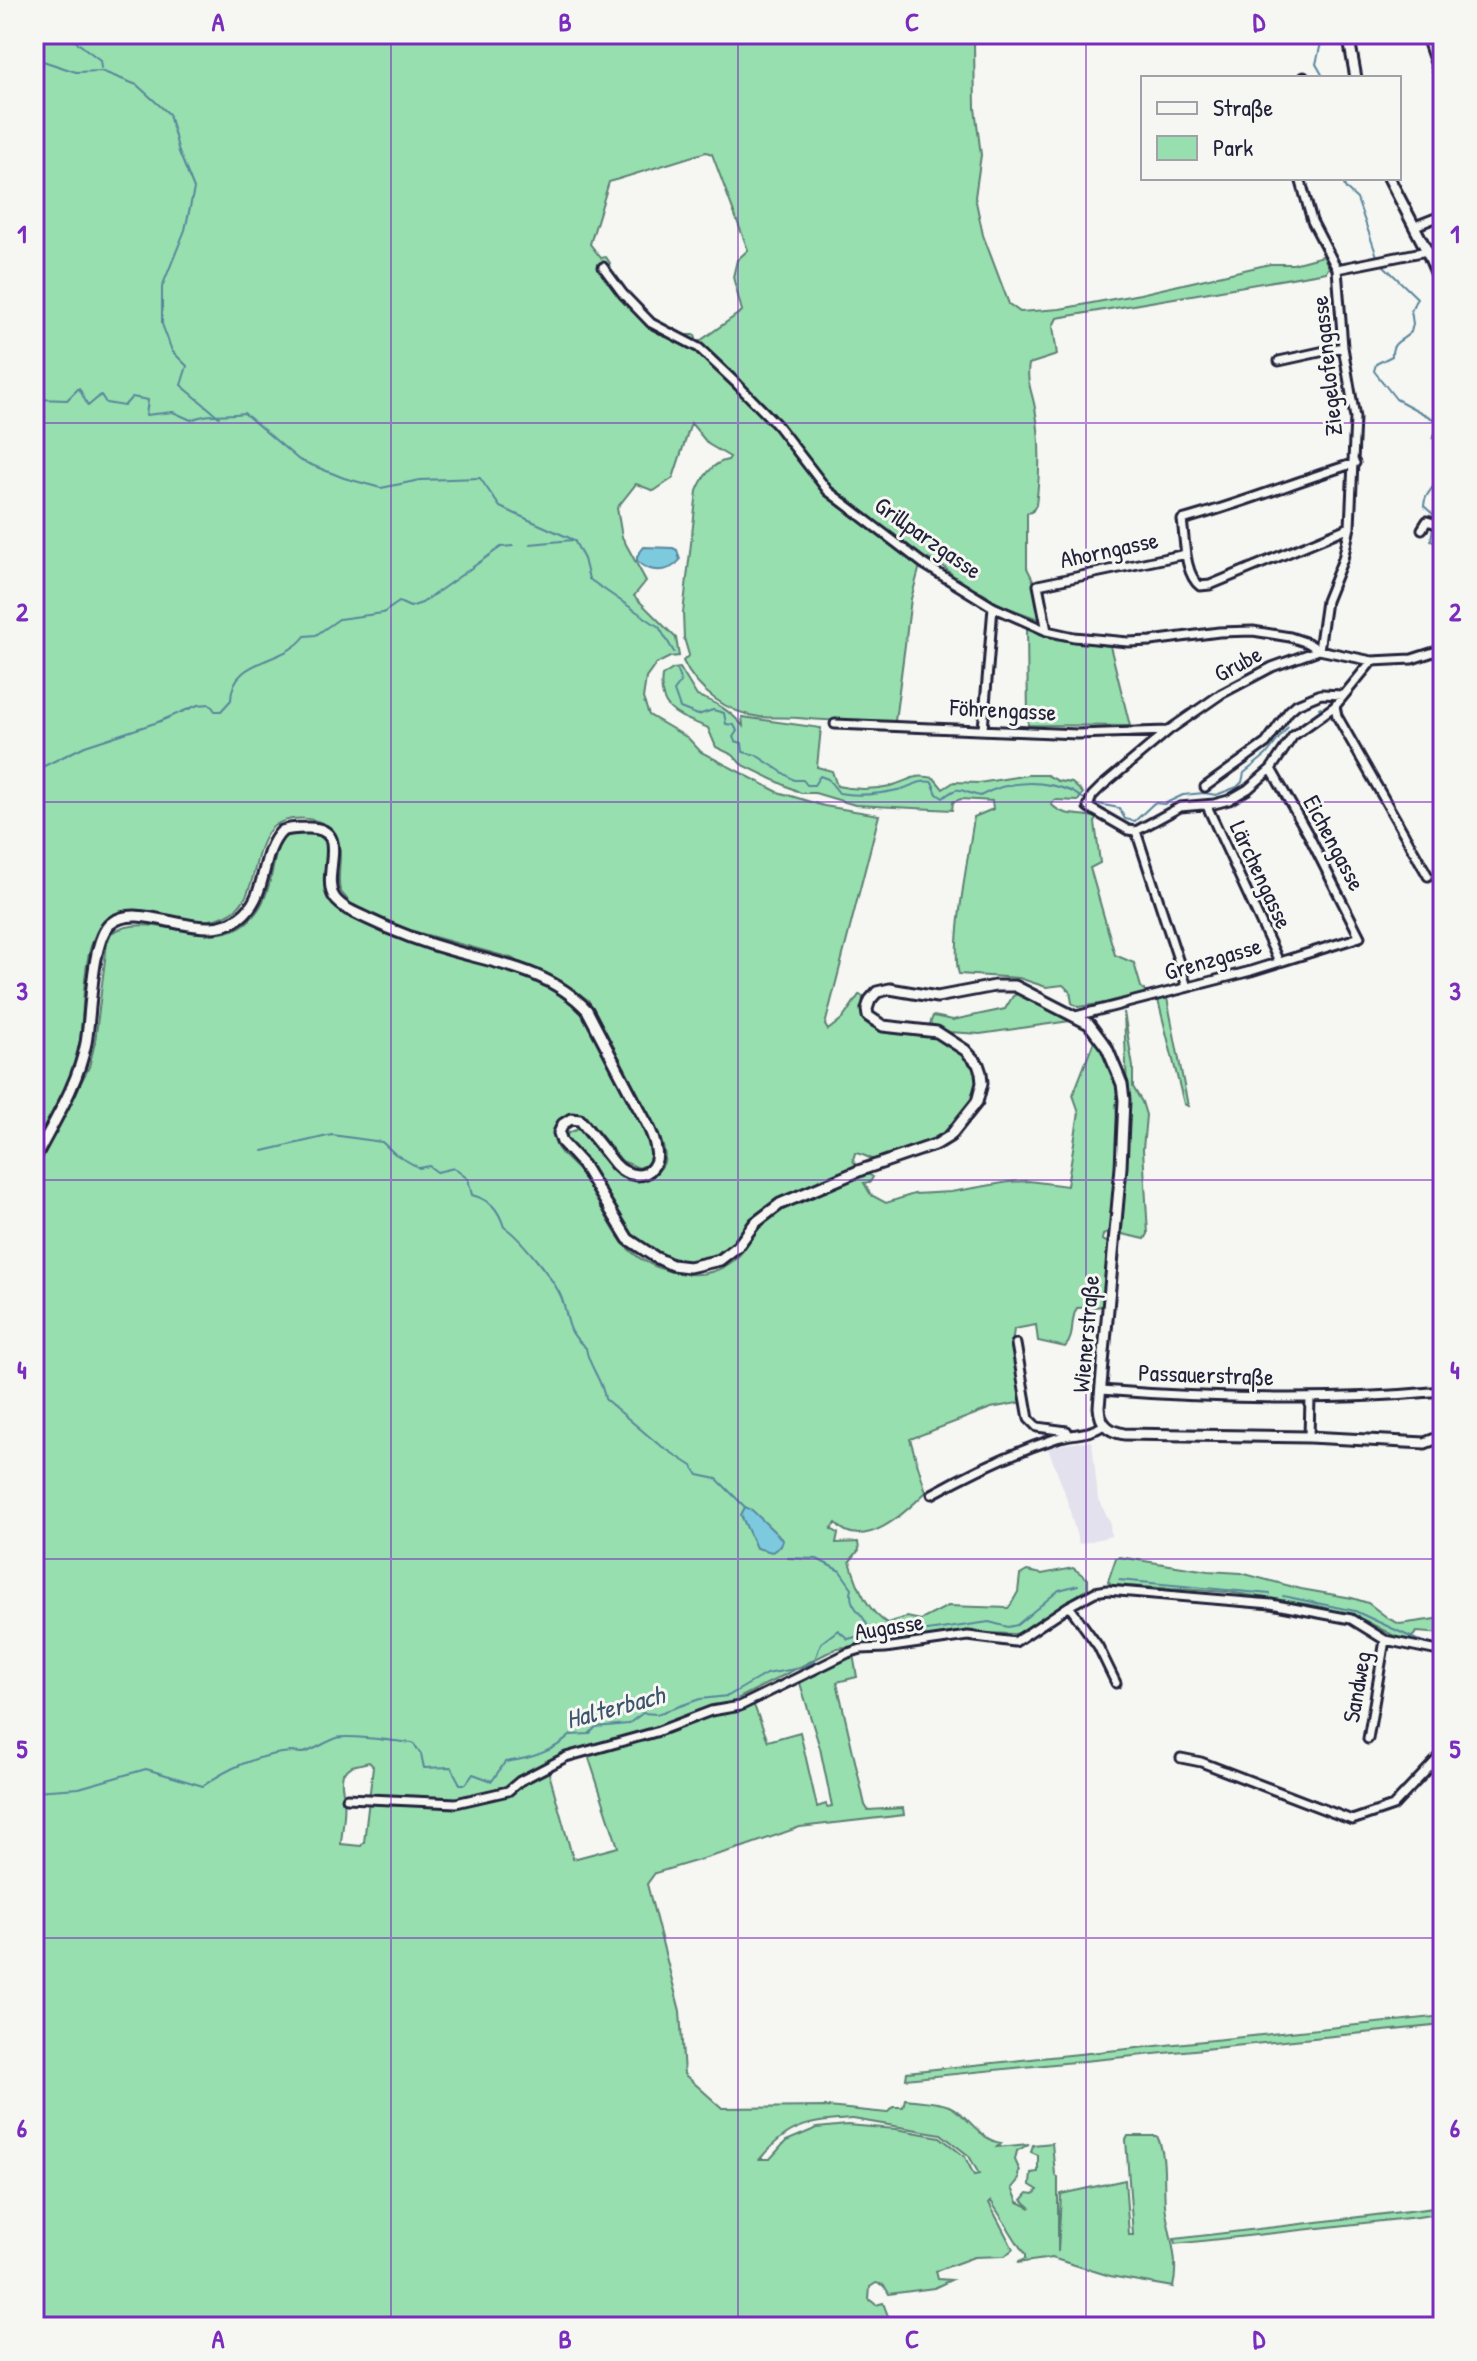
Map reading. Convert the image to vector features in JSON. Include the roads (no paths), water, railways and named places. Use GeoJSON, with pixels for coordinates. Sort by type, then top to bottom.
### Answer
{"type":"FeatureCollection","features":[{"type":"Feature","properties":{"kind":"street"},"geometry":{"type":"LineString","coordinates":[[1348,34],[1356,76]]}},
{"type":"Feature","properties":{"kind":"street"},"geometry":{"type":"LineString","coordinates":[[1425,34],[1443,86]]}},
{"type":"Feature","properties":{"kind":"street","name":"Ziegelofengasse"},"geometry":{"type":"LineString","coordinates":[[1301,180],[1312,221],[1337,269],[1343,347],[1355,418],[1350,527],[1343,559],[1326,601],[1319,650]]}},
{"type":"Feature","properties":{"kind":"street"},"geometry":{"type":"LineString","coordinates":[[1390,180],[1443,289]]}},
{"type":"Feature","properties":{"kind":"street"},"geometry":{"type":"LineString","coordinates":[[1415,226],[1443,215]]}},
{"type":"Feature","properties":{"kind":"street"},"geometry":{"type":"LineString","coordinates":[[1337,269],[1427,251]]}},
{"type":"Feature","properties":{"kind":"street","name":"Grillparzgasse"},"geometry":{"type":"LineString","coordinates":[[603,267],[651,323],[699,348],[737,384],[777,425],[828,491],[925,565],[993,607],[1047,631],[1074,637],[1128,642],[1253,631],[1290,637],[1319,650]]}},
{"type":"Feature","properties":{"kind":"street"},"geometry":{"type":"LineString","coordinates":[[1279,361],[1343,347]]}},
{"type":"Feature","properties":{"kind":"street","name":"Ahorngasse"},"geometry":{"type":"LineString","coordinates":[[1350,527],[1210,585],[1200,586],[1194,581],[1186,554],[1182,520],[1230,507],[1304,478],[1355,463]]}},
{"type":"Feature","properties":{"kind":"street"},"geometry":{"type":"LineString","coordinates":[[1422,529],[1427,521],[1442,528]]}},
{"type":"Feature","properties":{"kind":"street","name":"Ahorngasse"},"geometry":{"type":"LineString","coordinates":[[1047,631],[1038,585],[1186,554]]}},
{"type":"Feature","properties":{"kind":"street"},"geometry":{"type":"LineString","coordinates":[[983,729],[993,607]]}},
{"type":"Feature","properties":{"kind":"street"},"geometry":{"type":"LineString","coordinates":[[1319,650],[1372,661],[1412,659],[1443,649]]}},
{"type":"Feature","properties":{"kind":"street","name":"Grube"},"geometry":{"type":"LineString","coordinates":[[1136,831],[1128,830],[1088,807],[1092,796],[1169,730],[1249,677],[1319,650]]}},
{"type":"Feature","properties":{"kind":"street"},"geometry":{"type":"LineString","coordinates":[[1187,987],[1136,831],[1180,807],[1207,806],[1229,800],[1248,789],[1271,769],[1293,736],[1335,706],[1372,661]]}},
{"type":"Feature","properties":{"kind":"street"},"geometry":{"type":"LineString","coordinates":[[1205,787],[1266,743],[1297,704],[1321,694],[1343,695]]}},
{"type":"Feature","properties":{"kind":"street"},"geometry":{"type":"LineString","coordinates":[[1335,706],[1337,716],[1428,876]]}},
{"type":"Feature","properties":{"kind":"street","name":"Föhrengasse"},"geometry":{"type":"LineString","coordinates":[[835,724],[1077,734],[1169,730]]}},
{"type":"Feature","properties":{"kind":"street","name":"Eichengasse"},"geometry":{"type":"LineString","coordinates":[[1271,769],[1360,937]]}},
{"type":"Feature","properties":{"kind":"street","name":"Lärchengasse"},"geometry":{"type":"LineString","coordinates":[[1207,806],[1279,962]]}},
{"type":"Feature","properties":{"kind":"street","name":"Wienerstraße"},"geometry":{"type":"LineString","coordinates":[[34,1160],[74,1082],[82,1056],[97,959],[104,932],[111,923],[126,917],[218,928],[230,923],[245,913],[253,901],[272,840],[290,828],[314,827],[328,835],[333,844],[330,884],[339,903],[378,924],[424,941],[507,963],[532,973],[575,996],[587,1010],[648,1127],[656,1149],[656,1161],[651,1170],[642,1175],[621,1171],[580,1120],[571,1119],[563,1124],[559,1133],[562,1142],[589,1173],[628,1239],[672,1265],[689,1267],[720,1260],[738,1246],[755,1223],[780,1204],[861,1170],[937,1144],[950,1136],[968,1117],[977,1102],[982,1083],[978,1064],[965,1050],[937,1032],[883,1026],[874,1021],[868,1016],[867,1009],[877,992],[890,989],[937,997],[995,986],[1015,986],[1076,1016],[1097,1031],[1122,1084],[1121,1167],[1101,1390],[1100,1415],[1104,1425],[1124,1434],[1309,1437],[1425,1443],[1443,1436]]}},
{"type":"Feature","properties":{"kind":"street","name":"Grenzgasse"},"geometry":{"type":"LineString","coordinates":[[1076,1016],[1360,937]]}},
{"type":"Feature","properties":{"kind":"street"},"geometry":{"type":"LineString","coordinates":[[1016,1344],[1029,1419],[1037,1427],[1067,1431],[1069,1435]]}},
{"type":"Feature","properties":{"kind":"street","name":"Passauerstraße"},"geometry":{"type":"LineString","coordinates":[[1101,1390],[1182,1397],[1310,1398],[1443,1391]]}},
{"type":"Feature","properties":{"kind":"street"},"geometry":{"type":"LineString","coordinates":[[1309,1437],[1310,1398]]}},
{"type":"Feature","properties":{"kind":"street"},"geometry":{"type":"LineString","coordinates":[[932,1494],[966,1475],[1069,1435],[1093,1432],[1104,1425]]}},
{"type":"Feature","properties":{"kind":"street","name":"Augasse"},"geometry":{"type":"LineString","coordinates":[[347,1798],[456,1803],[508,1791],[520,1781],[566,1757],[656,1732],[711,1711],[740,1706],[848,1653],[968,1636],[1015,1642],[1069,1606],[1095,1592],[1107,1590],[1271,1604],[1351,1619],[1385,1640],[1443,1652]]}},
{"type":"Feature","properties":{"kind":"street"},"geometry":{"type":"LineString","coordinates":[[1069,1606],[1098,1646],[1116,1683]]}},
{"type":"Feature","properties":{"kind":"street","name":"Sandweg"},"geometry":{"type":"LineString","coordinates":[[1368,1739],[1385,1640]]}},
{"type":"Feature","properties":{"kind":"street"},"geometry":{"type":"LineString","coordinates":[[1181,1758],[1201,1762],[1352,1820],[1393,1806],[1443,1753]]}},
{"type":"Feature","properties":{"kind":"water"},"geometry":{"type":"Polygon","coordinates":[[[644,547],[673,548],[677,550],[680,560],[665,570],[647,568],[637,561],[644,547]]]}},
{"type":"Feature","properties":{"kind":"water"},"geometry":{"type":"Polygon","coordinates":[[[745,1507],[783,1540],[781,1546],[772,1552],[756,1548],[741,1515],[745,1507]]]}},
{"type":"Feature","properties":{"kind":"waterway"},"geometry":{"type":"LineString","coordinates":[[66,34],[100,60],[101,68]]}},
{"type":"Feature","properties":{"kind":"waterway"},"geometry":{"type":"LineString","coordinates":[[1323,76],[1316,64],[1321,43],[1333,34]]}},
{"type":"Feature","properties":{"kind":"waterway"},"geometry":{"type":"LineString","coordinates":[[34,58],[76,72],[101,71],[137,85],[169,114],[179,152],[194,189],[185,230],[162,287],[162,324],[172,351],[187,366],[181,385],[219,417]]}},
{"type":"Feature","properties":{"kind":"waterway"},"geometry":{"type":"LineString","coordinates":[[1342,180],[1357,199],[1378,259]]}},
{"type":"Feature","properties":{"kind":"waterway"},"geometry":{"type":"LineString","coordinates":[[1382,264],[1417,298],[1411,310],[1411,332],[1395,344],[1392,356],[1376,364],[1374,371],[1396,399],[1437,421],[1433,438],[1443,447]]}},
{"type":"Feature","properties":{"kind":"waterway"},"geometry":{"type":"LineString","coordinates":[[34,394],[37,399],[67,400],[79,388],[88,406],[101,395],[106,403],[124,406],[132,397],[148,400],[146,415],[173,412],[191,420],[210,415],[244,413],[299,460],[344,478],[381,488],[420,480],[480,478],[500,507],[574,540],[584,559],[589,579],[659,627],[674,652]]}},
{"type":"Feature","properties":{"kind":"waterway"},"geometry":{"type":"LineString","coordinates":[[1436,522],[1436,517],[1424,506],[1426,496],[1437,481],[1438,471],[1443,469]]}},
{"type":"Feature","properties":{"kind":"waterway"},"geometry":{"type":"LineString","coordinates":[[1433,527],[1431,540],[1443,544]]}},
{"type":"Feature","properties":{"kind":"waterway"},"geometry":{"type":"LineString","coordinates":[[530,544],[573,540]]}},
{"type":"Feature","properties":{"kind":"waterway"},"geometry":{"type":"LineString","coordinates":[[34,771],[85,746],[198,705],[210,704],[215,711],[221,711],[231,700],[233,686],[240,676],[249,668],[285,652],[305,636],[316,635],[339,619],[383,613],[399,602],[410,607],[422,603],[501,547],[513,546]]}},
{"type":"Feature","properties":{"kind":"waterway"},"geometry":{"type":"LineString","coordinates":[[676,669],[681,682],[674,691],[680,708],[698,715],[713,710],[724,713],[726,724],[734,725],[737,731],[733,737],[742,743],[743,752],[756,755],[807,785],[814,785],[820,776],[828,779],[839,793],[863,795],[932,782],[937,794],[943,798],[958,790],[980,796],[1014,784],[1036,783],[1059,787],[1087,800]]}},
{"type":"Feature","properties":{"kind":"waterway"},"geometry":{"type":"LineString","coordinates":[[1093,803],[1119,808],[1125,819],[1135,821],[1154,803],[1164,804],[1183,795],[1216,795],[1237,787],[1244,773],[1266,755],[1288,727]]}},
{"type":"Feature","properties":{"kind":"waterway"},"geometry":{"type":"LineString","coordinates":[[263,1151],[332,1135],[382,1142],[419,1168],[429,1166],[437,1172],[454,1168],[468,1179],[472,1195],[492,1206],[504,1227],[527,1249],[553,1282],[562,1299],[571,1331],[586,1348],[605,1399],[658,1444],[692,1466],[698,1475],[717,1479],[745,1507]]}},
{"type":"Feature","properties":{"kind":"waterway"},"geometry":{"type":"LineString","coordinates":[[788,1558],[817,1559],[840,1571],[852,1588],[852,1602],[870,1632]]}},
{"type":"Feature","properties":{"kind":"waterway","name":"Halterbach"},"geometry":{"type":"LineString","coordinates":[[1119,1580],[1270,1594]]}},
{"type":"Feature","properties":{"kind":"waterway","name":"Halterbach"},"geometry":{"type":"LineString","coordinates":[[34,1791],[79,1788],[146,1769],[203,1786],[223,1773],[256,1759],[279,1753],[303,1753],[343,1737],[413,1743],[421,1754],[424,1768],[451,1767],[460,1784],[466,1784],[473,1774],[492,1781],[505,1762],[541,1753],[571,1735],[589,1734],[596,1727],[628,1724],[643,1713],[657,1714],[700,1699],[728,1696],[766,1674],[801,1668],[814,1662],[821,1643],[838,1630],[848,1639],[871,1633],[886,1637],[989,1622],[1008,1627],[1017,1625],[1059,1590],[1078,1585]]}},
{"type":"Feature","properties":{"kind":"waterway","name":"Halterbach"},"geometry":{"type":"LineString","coordinates":[[1283,1596],[1355,1611],[1417,1640],[1443,1647]]}}]}
